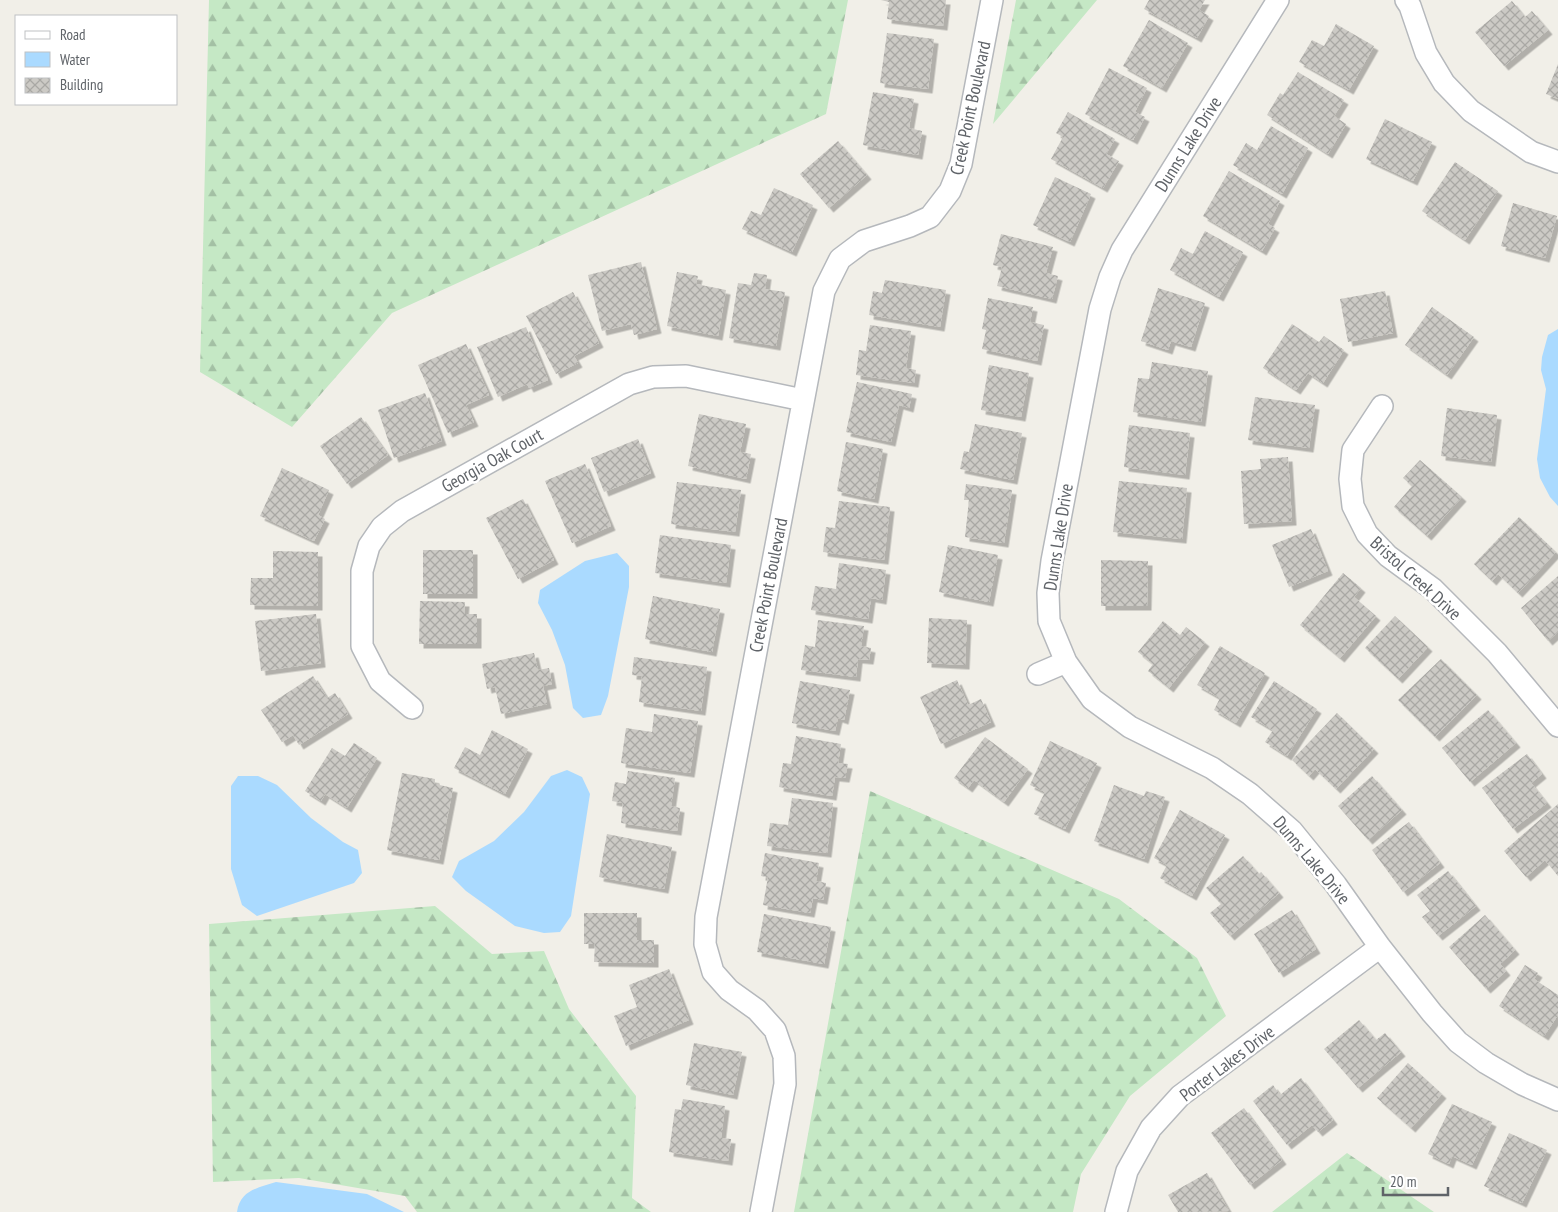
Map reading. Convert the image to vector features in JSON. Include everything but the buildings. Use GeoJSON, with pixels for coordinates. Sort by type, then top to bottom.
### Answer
{"type":"FeatureCollection","features":[{"type":"Feature","properties":{"kind":"street","name":"Creek Point Boulevard"},"geometry":{"type":"LineString","coordinates":[[761,1212],[785,1084],[784,1056],[776,1030],[757,1010],[729,990],[713,972],[705,944],[706,917],[803,400],[824,292],[840,259],[864,241],[910,226],[930,217],[950,191],[961,164],[992,0]]}},
{"type":"Feature","properties":{"kind":"street","name":"Dunns Lake Drive"},"geometry":{"type":"LineString","coordinates":[[1278,0],[1122,250],[1110,277],[1100,309],[1052,561],[1048,593],[1049,621],[1066,662],[1092,699],[1130,727],[1212,768],[1250,794],[1292,831],[1336,885],[1380,947],[1432,1013],[1458,1042],[1486,1063],[1522,1084],[1558,1100]]}},
{"type":"Feature","properties":{"kind":"street"},"geometry":{"type":"LineString","coordinates":[[1406,0],[1410,6],[1426,53],[1444,83],[1471,111],[1531,152],[1558,162]]}},
{"type":"Feature","properties":{"kind":"street","name":"Georgia Oak Court"},"geometry":{"type":"LineString","coordinates":[[412,708],[380,681],[362,646],[362,570],[369,546],[382,527],[402,510],[629,384],[653,377],[686,376],[803,400]]}},
{"type":"Feature","properties":{"kind":"street","name":"Bristol Creek Drive"},"geometry":{"type":"LineString","coordinates":[[1382,406],[1353,450],[1350,479],[1353,506],[1367,534],[1388,556],[1433,589],[1497,653],[1558,726]]}},
{"type":"Feature","properties":{"kind":"street"},"geometry":{"type":"LineString","coordinates":[[1038,674],[1066,662]]}},
{"type":"Feature","properties":{"kind":"street","name":"Porter Lakes Drive"},"geometry":{"type":"LineString","coordinates":[[1116,1212],[1127,1171],[1151,1128],[1180,1096],[1380,947]]}},
{"type":"Feature","properties":{"kind":"green space"},"geometry":{"type":"Polygon","coordinates":[[[209,0],[848,0],[826,114],[392,313],[292,427],[200,372],[209,0]]]}},
{"type":"Feature","properties":{"kind":"green space"},"geometry":{"type":"Polygon","coordinates":[[[1016,0],[1097,0],[993,124],[1016,0]]]}},
{"type":"Feature","properties":{"kind":"green space"},"geometry":{"type":"Polygon","coordinates":[[[870,791],[1119,899],[1197,958],[1226,1016],[1130,1096],[1081,1174],[1073,1212],[794,1212],[870,791]]]}},
{"type":"Feature","properties":{"kind":"green space"},"geometry":{"type":"Polygon","coordinates":[[[435,906],[492,954],[544,951],[569,1009],[636,1096],[632,1198],[651,1212],[417,1212],[405,1196],[299,1178],[213,1182],[209,924],[435,906]]]}},
{"type":"Feature","properties":{"kind":"green space"},"geometry":{"type":"Polygon","coordinates":[[[1347,1153],[1434,1212],[1272,1212],[1347,1153]]]}},
{"type":"Feature","properties":{"kind":"water"},"geometry":{"type":"Polygon","coordinates":[[[1558,329],[1558,506],[1550,497],[1540,478],[1537,459],[1546,389],[1541,370],[1542,357],[1548,335],[1558,329]]]}},
{"type":"Feature","properties":{"kind":"water"},"geometry":{"type":"Polygon","coordinates":[[[617,553],[629,566],[629,587],[608,696],[601,715],[583,718],[573,708],[565,665],[552,630],[538,603],[540,590],[585,561],[617,553]]]}},
{"type":"Feature","properties":{"kind":"water"},"geometry":{"type":"Polygon","coordinates":[[[567,770],[582,777],[590,794],[571,916],[560,932],[544,933],[515,926],[466,891],[452,877],[459,861],[494,841],[524,812],[551,776],[567,770]]]}},
{"type":"Feature","properties":{"kind":"water"},"geometry":{"type":"Polygon","coordinates":[[[238,776],[258,776],[277,785],[311,818],[343,842],[358,850],[362,873],[354,883],[257,916],[242,905],[231,869],[231,786],[238,776]]]}},
{"type":"Feature","properties":{"kind":"water"},"geometry":{"type":"Polygon","coordinates":[[[276,1182],[367,1194],[404,1212],[237,1212],[246,1194],[276,1182]]]}}]}
